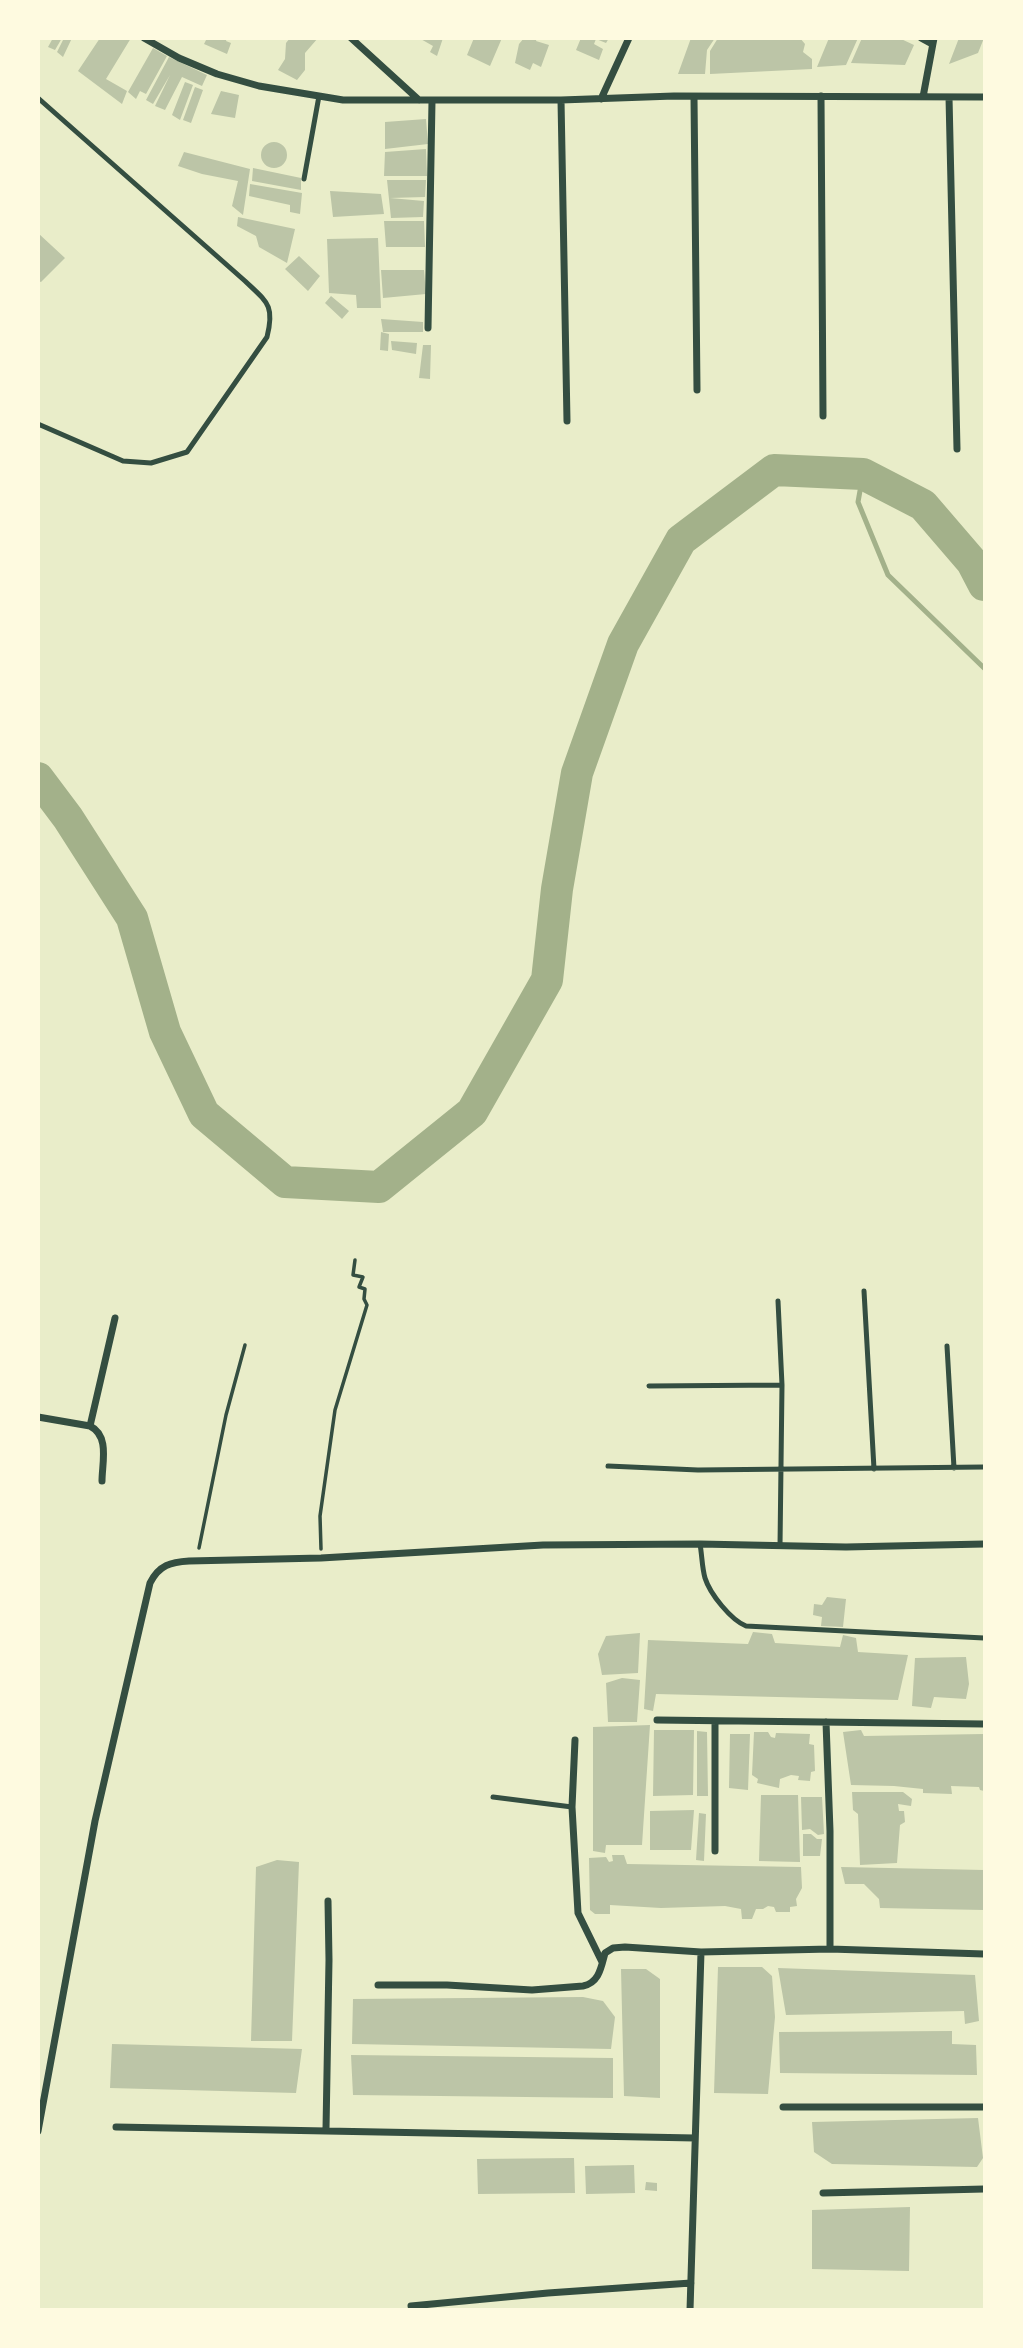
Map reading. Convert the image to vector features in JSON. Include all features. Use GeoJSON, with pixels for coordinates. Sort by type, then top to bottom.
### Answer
{"type":"FeatureCollection","features":[{"type":"Feature","properties":{"kind":"street"},"geometry":{"type":"LineString","coordinates":[[144,38],[179,58],[217,74],[259,86],[343,100],[432,102],[694,97],[985,97]]}},
{"type":"Feature","properties":{"kind":"street"},"geometry":{"type":"LineString","coordinates":[[351,38],[419,100]]}},
{"type":"Feature","properties":{"kind":"street"},"geometry":{"type":"LineString","coordinates":[[601,99],[629,38]]}},
{"type":"Feature","properties":{"kind":"street"},"geometry":{"type":"LineString","coordinates":[[921,38],[933,41],[923,97]]}},
{"type":"Feature","properties":{"kind":"street"},"geometry":{"type":"LineString","coordinates":[[821,96],[823,416]]}},
{"type":"Feature","properties":{"kind":"street"},"geometry":{"type":"LineString","coordinates":[[694,97],[697,390]]}},
{"type":"Feature","properties":{"kind":"street"},"geometry":{"type":"LineString","coordinates":[[949,97],[957,449]]}},
{"type":"Feature","properties":{"kind":"street"},"geometry":{"type":"LineString","coordinates":[[561,100],[567,421]]}},
{"type":"Feature","properties":{"kind":"street"},"geometry":{"type":"LineString","coordinates":[[428,328],[432,102]]}},
{"type":"Feature","properties":{"kind":"street"},"geometry":{"type":"LineString","coordinates":[[90,1426],[116,1318]]}},
{"type":"Feature","properties":{"kind":"street"},"geometry":{"type":"LineString","coordinates":[[38,1417],[90,1426],[97,1430],[103,1441],[102,1481]]}},
{"type":"Feature","properties":{"kind":"street"},"geometry":{"type":"LineString","coordinates":[[38,2131],[96,1821],[150,1583],[159,1569],[172,1562],[321,1558],[497,1546],[700,1544],[846,1547],[985,1544]]}},
{"type":"Feature","properties":{"kind":"street"},"geometry":{"type":"LineString","coordinates":[[657,1720],[985,1724]]}},
{"type":"Feature","properties":{"kind":"street"},"geometry":{"type":"LineString","coordinates":[[715,1722],[715,1851]]}},
{"type":"Feature","properties":{"kind":"street"},"geometry":{"type":"LineString","coordinates":[[826,1722],[830,1949]]}},
{"type":"Feature","properties":{"kind":"street"},"geometry":{"type":"LineString","coordinates":[[575,1740],[572,1807],[578,1913],[603,1963]]}},
{"type":"Feature","properties":{"kind":"street"},"geometry":{"type":"LineString","coordinates":[[326,2129],[330,1960],[328,1901]]}},
{"type":"Feature","properties":{"kind":"street"},"geometry":{"type":"LineString","coordinates":[[378,1985],[447,1985],[532,1990],[583,1986],[589,1985],[597,1977],[605,1953],[613,1948],[701,1952],[830,1949],[985,1954]]}},
{"type":"Feature","properties":{"kind":"street"},"geometry":{"type":"LineString","coordinates":[[690,2309],[701,1952]]}},
{"type":"Feature","properties":{"kind":"street"},"geometry":{"type":"LineString","coordinates":[[783,2107],[985,2107]]}},
{"type":"Feature","properties":{"kind":"street"},"geometry":{"type":"LineString","coordinates":[[116,2127],[695,2138]]}},
{"type":"Feature","properties":{"kind":"street"},"geometry":{"type":"LineString","coordinates":[[823,2193],[985,2189]]}},
{"type":"Feature","properties":{"kind":"street"},"geometry":{"type":"LineString","coordinates":[[411,2306],[691,2283]]}},
{"type":"Feature","properties":{"kind":"lane"},"geometry":{"type":"LineString","coordinates":[[304,179],[319,96]]}},
{"type":"Feature","properties":{"kind":"lane"},"geometry":{"type":"LineString","coordinates":[[38,98],[245,281],[267,303],[272,318],[267,337],[187,452],[151,463],[122,461],[38,424]]}},
{"type":"Feature","properties":{"kind":"lane"},"geometry":{"type":"LineString","coordinates":[[864,1291],[874,1469]]}},
{"type":"Feature","properties":{"kind":"lane"},"geometry":{"type":"LineString","coordinates":[[778,1301],[782,1385],[780,1546]]}},
{"type":"Feature","properties":{"kind":"lane"},"geometry":{"type":"LineString","coordinates":[[947,1346],[954,1468]]}},
{"type":"Feature","properties":{"kind":"lane"},"geometry":{"type":"LineString","coordinates":[[649,1386],[782,1385]]}},
{"type":"Feature","properties":{"kind":"lane"},"geometry":{"type":"LineString","coordinates":[[608,1466],[698,1470],[985,1467]]}},
{"type":"Feature","properties":{"kind":"lane"},"geometry":{"type":"LineString","coordinates":[[700,1544],[708,1585],[730,1616],[746,1626],[985,1638]]}},
{"type":"Feature","properties":{"kind":"lane"},"geometry":{"type":"LineString","coordinates":[[493,1797],[572,1807]]}},
{"type":"Feature","properties":{"kind":"path"},"geometry":{"type":"LineString","coordinates":[[321,1558],[320,1516],[335,1410],[367,1305],[364,1299],[365,1289],[359,1287],[363,1277],[353,1275],[355,1260]]}},
{"type":"Feature","properties":{"kind":"path"},"geometry":{"type":"LineString","coordinates":[[197,1561],[217,1453],[245,1345]]}},
{"type":"Feature","properties":{"kind":"building"},"geometry":{"type":"Polygon","coordinates":[[[53,38],[62,38],[55,50],[48,47],[53,38]]]}},
{"type":"Feature","properties":{"kind":"building"},"geometry":{"type":"Polygon","coordinates":[[[64,38],[72,38],[63,57],[57,52],[64,38]]]}},
{"type":"Feature","properties":{"kind":"building"},"geometry":{"type":"Polygon","coordinates":[[[100,38],[131,38],[106,79],[127,91],[122,104],[78,71],[100,38]]]}},
{"type":"Feature","properties":{"kind":"building"},"geometry":{"type":"Polygon","coordinates":[[[207,38],[227,38],[226,41],[231,43],[227,54],[204,44],[207,38]]]}},
{"type":"Feature","properties":{"kind":"building"},"geometry":{"type":"Polygon","coordinates":[[[290,38],[318,38],[305,53],[305,70],[297,80],[278,70],[285,59],[286,43],[290,38]]]}},
{"type":"Feature","properties":{"kind":"building"},"geometry":{"type":"Polygon","coordinates":[[[419,38],[443,38],[437,56],[430,52],[433,46],[419,38]]]}},
{"type":"Feature","properties":{"kind":"building"},"geometry":{"type":"Polygon","coordinates":[[[474,38],[502,38],[490,66],[467,55],[474,38]]]}},
{"type":"Feature","properties":{"kind":"building"},"geometry":{"type":"Polygon","coordinates":[[[524,38],[537,38],[536,41],[549,45],[541,67],[533,63],[530,70],[515,63],[519,44],[524,38]]]}},
{"type":"Feature","properties":{"kind":"building"},"geometry":{"type":"Polygon","coordinates":[[[581,38],[609,38],[606,43],[596,39],[594,44],[603,49],[599,60],[576,50],[581,38]]]}},
{"type":"Feature","properties":{"kind":"building"},"geometry":{"type":"Polygon","coordinates":[[[691,38],[715,38],[707,50],[705,74],[678,74],[691,38]]]}},
{"type":"Feature","properties":{"kind":"building"},"geometry":{"type":"Polygon","coordinates":[[[718,38],[800,38],[805,44],[803,52],[812,59],[812,69],[710,74],[710,51],[718,38]]]}},
{"type":"Feature","properties":{"kind":"building"},"geometry":{"type":"Polygon","coordinates":[[[829,38],[858,38],[846,65],[817,67],[829,38]]]}},
{"type":"Feature","properties":{"kind":"building"},"geometry":{"type":"Polygon","coordinates":[[[862,38],[899,38],[914,45],[905,65],[851,63],[862,38]]]}},
{"type":"Feature","properties":{"kind":"building"},"geometry":{"type":"Polygon","coordinates":[[[959,38],[984,38],[978,53],[949,64],[959,38]]]}},
{"type":"Feature","properties":{"kind":"building"},"geometry":{"type":"Polygon","coordinates":[[[153,48],[167,56],[146,94],[140,91],[136,99],[128,92],[153,48]]]}},
{"type":"Feature","properties":{"kind":"building"},"geometry":{"type":"Polygon","coordinates":[[[169,57],[207,75],[202,86],[182,77],[165,110],[155,106],[170,75],[153,104],[146,100],[169,57]]]}},
{"type":"Feature","properties":{"kind":"building"},"geometry":{"type":"Polygon","coordinates":[[[185,82],[193,85],[180,120],[172,115],[185,82]]]}},
{"type":"Feature","properties":{"kind":"building"},"geometry":{"type":"Polygon","coordinates":[[[195,87],[203,90],[191,123],[183,120],[195,87]]]}},
{"type":"Feature","properties":{"kind":"building"},"geometry":{"type":"Polygon","coordinates":[[[221,91],[239,95],[235,118],[211,114],[221,91]]]}},
{"type":"Feature","properties":{"kind":"building"},"geometry":{"type":"Polygon","coordinates":[[[426,119],[428,144],[385,149],[385,122],[426,119]]]}},
{"type":"Feature","properties":{"kind":"building"},"geometry":{"type":"Polygon","coordinates":[[[274,142],[283,146],[287,155],[283,164],[274,168],[265,164],[261,155],[265,146],[274,142]]]}},
{"type":"Feature","properties":{"kind":"building"},"geometry":{"type":"Polygon","coordinates":[[[426,149],[427,176],[384,176],[385,152],[426,149]]]}},
{"type":"Feature","properties":{"kind":"building"},"geometry":{"type":"Polygon","coordinates":[[[184,152],[250,169],[243,215],[232,206],[238,181],[178,166],[184,152]]]}},
{"type":"Feature","properties":{"kind":"building"},"geometry":{"type":"Polygon","coordinates":[[[253,168],[301,178],[301,190],[252,181],[253,168]]]}},
{"type":"Feature","properties":{"kind":"building"},"geometry":{"type":"Polygon","coordinates":[[[387,180],[426,180],[425,197],[390,198],[424,201],[423,217],[391,218],[387,180]]]}},
{"type":"Feature","properties":{"kind":"building"},"geometry":{"type":"Polygon","coordinates":[[[250,184],[302,193],[300,214],[290,212],[290,205],[249,196],[250,184]]]}},
{"type":"Feature","properties":{"kind":"building"},"geometry":{"type":"Polygon","coordinates":[[[330,191],[381,194],[384,214],[333,217],[330,191]]]}},
{"type":"Feature","properties":{"kind":"building"},"geometry":{"type":"Polygon","coordinates":[[[238,217],[295,229],[287,263],[259,247],[256,236],[237,226],[238,217]]]}},
{"type":"Feature","properties":{"kind":"building"},"geometry":{"type":"Polygon","coordinates":[[[384,221],[424,221],[425,247],[386,247],[384,221]]]}},
{"type":"Feature","properties":{"kind":"building"},"geometry":{"type":"Polygon","coordinates":[[[38,233],[65,258],[41,282],[38,281],[38,233]]]}},
{"type":"Feature","properties":{"kind":"building"},"geometry":{"type":"Polygon","coordinates":[[[378,238],[381,308],[357,308],[356,295],[329,293],[327,239],[378,238]]]}},
{"type":"Feature","properties":{"kind":"building"},"geometry":{"type":"Polygon","coordinates":[[[299,256],[320,276],[308,291],[285,269],[299,256]]]}},
{"type":"Feature","properties":{"kind":"building"},"geometry":{"type":"Polygon","coordinates":[[[381,270],[424,270],[426,294],[383,298],[381,270]]]}},
{"type":"Feature","properties":{"kind":"building"},"geometry":{"type":"Polygon","coordinates":[[[331,296],[349,311],[342,319],[325,303],[331,296]]]}},
{"type":"Feature","properties":{"kind":"building"},"geometry":{"type":"Polygon","coordinates":[[[381,319],[423,322],[423,332],[383,332],[381,319]]]}},
{"type":"Feature","properties":{"kind":"building"},"geometry":{"type":"Polygon","coordinates":[[[381,332],[389,334],[388,351],[380,350],[381,332]]]}},
{"type":"Feature","properties":{"kind":"building"},"geometry":{"type":"Polygon","coordinates":[[[391,341],[417,343],[416,354],[392,350],[391,341]]]}},
{"type":"Feature","properties":{"kind":"building"},"geometry":{"type":"Polygon","coordinates":[[[423,345],[431,345],[430,379],[419,378],[423,345]]]}},
{"type":"Feature","properties":{"kind":"building"},"geometry":{"type":"Polygon","coordinates":[[[827,1597],[846,1599],[843,1627],[821,1626],[822,1617],[813,1615],[814,1604],[822,1605],[827,1597]]]}},
{"type":"Feature","properties":{"kind":"building"},"geometry":{"type":"Polygon","coordinates":[[[753,1632],[772,1634],[775,1643],[840,1647],[843,1635],[856,1638],[858,1652],[908,1655],[898,1700],[656,1694],[653,1711],[644,1709],[648,1640],[748,1644],[753,1632]]]}},
{"type":"Feature","properties":{"kind":"building"},"geometry":{"type":"Polygon","coordinates":[[[640,1633],[638,1673],[602,1675],[598,1654],[606,1636],[640,1633]]]}},
{"type":"Feature","properties":{"kind":"building"},"geometry":{"type":"Polygon","coordinates":[[[966,1657],[969,1684],[966,1699],[934,1697],[931,1708],[912,1706],[915,1658],[966,1657]]]}},
{"type":"Feature","properties":{"kind":"building"},"geometry":{"type":"Polygon","coordinates":[[[622,1678],[640,1680],[637,1722],[608,1722],[606,1683],[622,1678]]]}},
{"type":"Feature","properties":{"kind":"building"},"geometry":{"type":"Polygon","coordinates":[[[650,1725],[642,1845],[606,1845],[605,1853],[593,1851],[593,1727],[650,1725]]]}},
{"type":"Feature","properties":{"kind":"building"},"geometry":{"type":"Polygon","coordinates":[[[654,1730],[694,1730],[693,1795],[653,1796],[654,1730]]]}},
{"type":"Feature","properties":{"kind":"building"},"geometry":{"type":"Polygon","coordinates":[[[861,1730],[864,1736],[984,1734],[984,1791],[979,1787],[951,1786],[952,1794],[923,1793],[923,1789],[851,1785],[843,1732],[861,1730]]]}},
{"type":"Feature","properties":{"kind":"building"},"geometry":{"type":"Polygon","coordinates":[[[697,1731],[707,1732],[708,1796],[697,1796],[697,1731]]]}},
{"type":"Feature","properties":{"kind":"building"},"geometry":{"type":"Polygon","coordinates":[[[754,1732],[768,1732],[775,1738],[776,1733],[810,1734],[809,1744],[814,1745],[815,1771],[811,1772],[810,1781],[798,1780],[799,1776],[791,1775],[780,1779],[779,1788],[757,1783],[758,1779],[752,1775],[754,1732]]]}},
{"type":"Feature","properties":{"kind":"building"},"geometry":{"type":"Polygon","coordinates":[[[730,1734],[750,1734],[748,1790],[729,1788],[730,1734]]]}},
{"type":"Feature","properties":{"kind":"building"},"geometry":{"type":"Polygon","coordinates":[[[852,1792],[903,1792],[912,1799],[911,1806],[898,1804],[899,1811],[904,1811],[905,1822],[900,1825],[897,1863],[860,1865],[858,1814],[853,1810],[852,1792]]]}},
{"type":"Feature","properties":{"kind":"building"},"geometry":{"type":"Polygon","coordinates":[[[761,1795],[798,1795],[800,1862],[759,1861],[761,1795]]]}},
{"type":"Feature","properties":{"kind":"building"},"geometry":{"type":"Polygon","coordinates":[[[801,1797],[822,1797],[824,1834],[818,1835],[810,1829],[802,1830],[801,1797]]]}},
{"type":"Feature","properties":{"kind":"building"},"geometry":{"type":"Polygon","coordinates":[[[694,1810],[691,1850],[650,1850],[650,1811],[694,1810]]]}},
{"type":"Feature","properties":{"kind":"building"},"geometry":{"type":"Polygon","coordinates":[[[699,1813],[706,1814],[704,1861],[696,1860],[699,1813]]]}},
{"type":"Feature","properties":{"kind":"building"},"geometry":{"type":"Polygon","coordinates":[[[803,1834],[822,1839],[820,1856],[803,1856],[803,1834]]]}},
{"type":"Feature","properties":{"kind":"building"},"geometry":{"type":"Polygon","coordinates":[[[612,1855],[624,1855],[627,1864],[801,1867],[802,1888],[796,1899],[797,1906],[790,1907],[790,1912],[776,1912],[774,1907],[768,1906],[756,1909],[752,1919],[742,1919],[741,1909],[725,1906],[661,1908],[610,1905],[610,1914],[595,1914],[590,1910],[589,1858],[606,1857],[609,1862],[613,1861],[612,1855]]]}},
{"type":"Feature","properties":{"kind":"building"},"geometry":{"type":"Polygon","coordinates":[[[277,1860],[299,1862],[292,2041],[251,2041],[256,1867],[277,1860]]]}},
{"type":"Feature","properties":{"kind":"building"},"geometry":{"type":"Polygon","coordinates":[[[841,1867],[984,1870],[984,1910],[880,1908],[879,1899],[864,1884],[845,1884],[841,1867]]]}},
{"type":"Feature","properties":{"kind":"building"},"geometry":{"type":"Polygon","coordinates":[[[718,1967],[762,1967],[772,1976],[775,2017],[768,2094],[714,2093],[718,1967]]]}},
{"type":"Feature","properties":{"kind":"building"},"geometry":{"type":"Polygon","coordinates":[[[778,1968],[975,1975],[979,2021],[965,2024],[964,2011],[786,2015],[778,1968]]]}},
{"type":"Feature","properties":{"kind":"building"},"geometry":{"type":"Polygon","coordinates":[[[621,1969],[646,1969],[660,1979],[660,2098],[624,2096],[621,1969]]]}},
{"type":"Feature","properties":{"kind":"building"},"geometry":{"type":"Polygon","coordinates":[[[583,1997],[603,2001],[615,2017],[611,2049],[352,2044],[353,1999],[583,1997]]]}},
{"type":"Feature","properties":{"kind":"building"},"geometry":{"type":"Polygon","coordinates":[[[952,2031],[952,2044],[976,2045],[977,2075],[780,2073],[779,2032],[952,2031]]]}},
{"type":"Feature","properties":{"kind":"building"},"geometry":{"type":"Polygon","coordinates":[[[112,2044],[302,2049],[296,2093],[110,2088],[112,2044]]]}},
{"type":"Feature","properties":{"kind":"building"},"geometry":{"type":"Polygon","coordinates":[[[351,2055],[613,2058],[613,2098],[353,2095],[351,2055]]]}},
{"type":"Feature","properties":{"kind":"building"},"geometry":{"type":"Polygon","coordinates":[[[978,2118],[983,2158],[977,2167],[832,2164],[814,2152],[812,2122],[978,2118]]]}},
{"type":"Feature","properties":{"kind":"building"},"geometry":{"type":"Polygon","coordinates":[[[574,2158],[575,2193],[478,2194],[477,2159],[574,2158]]]}},
{"type":"Feature","properties":{"kind":"building"},"geometry":{"type":"Polygon","coordinates":[[[634,2165],[635,2193],[586,2194],[585,2166],[634,2165]]]}},
{"type":"Feature","properties":{"kind":"building"},"geometry":{"type":"Polygon","coordinates":[[[646,2182],[657,2183],[657,2191],[645,2190],[646,2182]]]}},
{"type":"Feature","properties":{"kind":"building"},"geometry":{"type":"Polygon","coordinates":[[[910,2207],[909,2271],[812,2269],[812,2210],[910,2207]]]}},
{"type":"Feature","properties":{"kind":"waterway"},"geometry":{"type":"LineString","coordinates":[[38,778],[68,818],[132,918],[165,1032],[204,1114],[285,1182],[379,1187],[472,1112],[547,980],[557,889],[577,773],[623,644],[681,540],[774,470],[863,474],[923,505],[972,562],[984,585]]}},
{"type":"Feature","properties":{"kind":"waterway"},"geometry":{"type":"LineString","coordinates":[[863,474],[858,502],[888,575],[984,668]]}}]}
